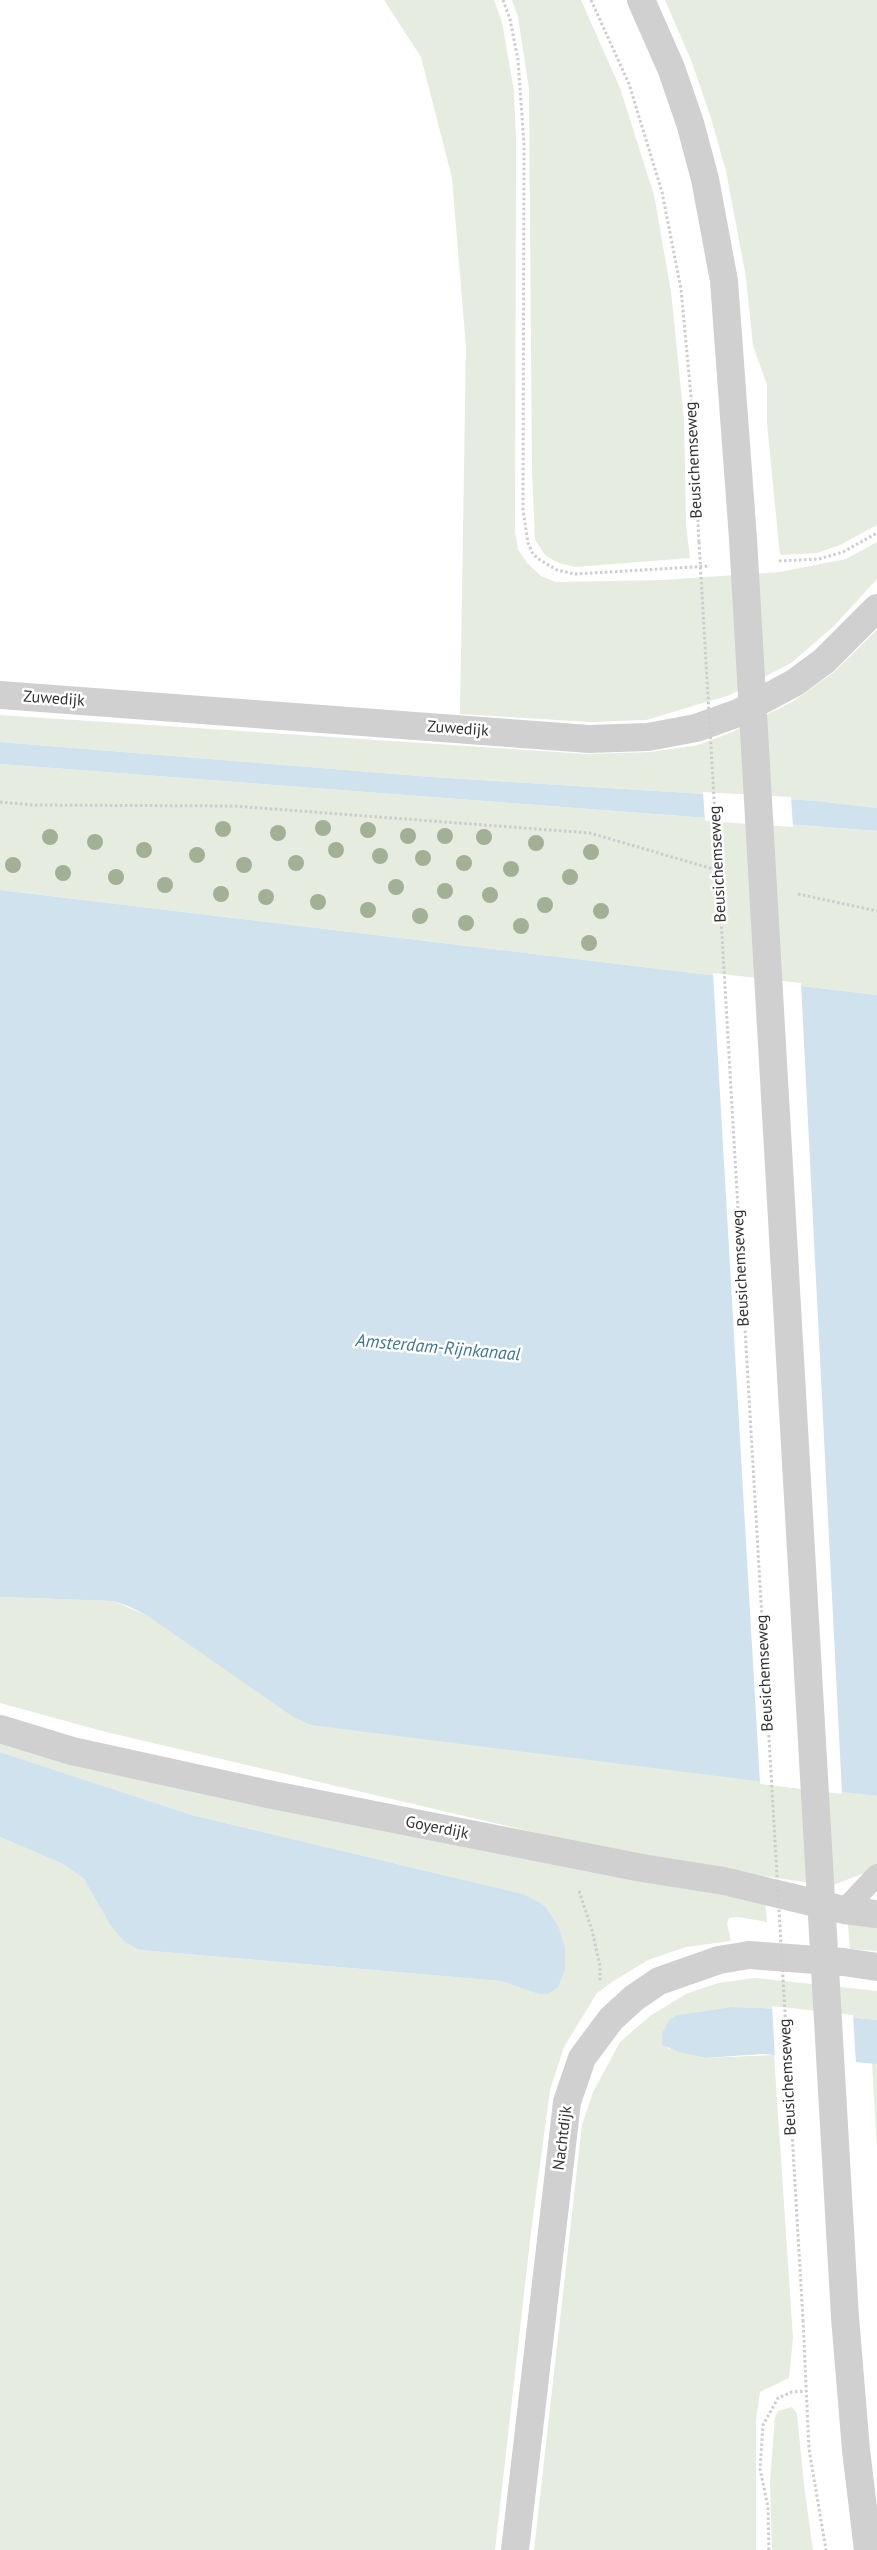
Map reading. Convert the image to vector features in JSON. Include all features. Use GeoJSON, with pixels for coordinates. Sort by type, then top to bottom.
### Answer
{"type":"FeatureCollection","features":[{"type":"Feature","properties":{"kind":"street"},"geometry":{"type":"LineString","coordinates":[[640,0],[674,77],[690,123],[705,179],[724,281],[743,539],[845,2318],[856,2450],[868,2550]]}},
{"type":"Feature","properties":{"kind":"street","name":"Zuwedijk"},"geometry":{"type":"LineString","coordinates":[[0,695],[589,739],[648,737],[696,728],[738,713],[794,683],[824,661],[877,608]]}},
{"type":"Feature","properties":{"kind":"street","name":"Goyerdijk"},"geometry":{"type":"LineString","coordinates":[[0,1729],[72,1752],[153,1770],[558,1851],[724,1882],[844,1910],[877,1914]]}},
{"type":"Feature","properties":{"kind":"street","name":"Nachtdijk"},"geometry":{"type":"LineString","coordinates":[[515,2550],[567,2102],[582,2058],[594,2040],[634,1998],[659,1981],[719,1960],[749,1955],[842,1962],[877,1967]]}},
{"type":"Feature","properties":{"kind":"lane"},"geometry":{"type":"LineString","coordinates":[[844,1910],[877,1875]]}},
{"type":"Feature","properties":{"kind":"path"},"geometry":{"type":"LineString","coordinates":[[503,0],[510,18],[518,60],[524,144],[523,510],[528,543],[533,554],[540,560],[557,570],[575,574],[711,566]]}},
{"type":"Feature","properties":{"kind":"path","name":"Beusichemseweg"},"geometry":{"type":"LineString","coordinates":[[591,0],[628,84],[666,212],[682,299],[693,418],[805,2391],[809,2448],[826,2550]]}},
{"type":"Feature","properties":{"kind":"path"},"geometry":{"type":"LineString","coordinates":[[770,562],[819,559],[843,552],[877,533]]}},
{"type":"Feature","properties":{"kind":"path"},"geometry":{"type":"LineString","coordinates":[[0,802],[34,805],[234,806],[590,833],[732,875]]}},
{"type":"Feature","properties":{"kind":"path"},"geometry":{"type":"LineString","coordinates":[[789,891],[877,911]]}},
{"type":"Feature","properties":{"kind":"path"},"geometry":{"type":"LineString","coordinates":[[558,1851],[574,1876],[584,1904],[600,1966],[600,1988],[606,2005],[616,2016]]}},
{"type":"Feature","properties":{"kind":"path"},"geometry":{"type":"LineString","coordinates":[[769,2550],[768,2507],[760,2469],[763,2425],[778,2398],[792,2392],[805,2391]]}},
{"type":"Feature","properties":{"kind":"shaded area"},"geometry":{"type":"Polygon","coordinates":[[[384,0],[494,0],[502,22],[514,91],[516,141],[515,532],[518,549],[527,563],[541,576],[556,582],[662,580],[780,572],[846,559],[877,542],[877,579],[834,626],[791,663],[730,695],[646,720],[590,722],[460,714],[466,347],[452,178],[421,57],[384,0]]]}},
{"type":"Feature","properties":{"kind":"shaded area"},"geometry":{"type":"Polygon","coordinates":[[[512,0],[581,0],[620,88],[654,195],[671,292],[684,420],[686,525],[690,558],[575,567],[559,563],[546,556],[535,540],[532,472],[529,89],[518,17],[512,0]]]}},
{"type":"Feature","properties":{"kind":"shaded area"},"geometry":{"type":"Polygon","coordinates":[[[665,0],[877,0],[877,525],[840,545],[817,553],[780,555],[767,423],[767,385],[753,346],[746,277],[726,171],[710,115],[691,60],[665,0]]]}},
{"type":"Feature","properties":{"kind":"shaded area"},"geometry":{"type":"Polygon","coordinates":[[[877,630],[877,808],[817,801],[432,777],[0,742],[0,715],[587,754],[650,752],[698,745],[730,733],[792,702],[834,672],[877,630]]]}},
{"type":"Feature","properties":{"kind":"shaded area"},"geometry":{"type":"Polygon","coordinates":[[[0,764],[877,831],[877,995],[0,890],[0,764]]]}},
{"type":"Feature","properties":{"kind":"shaded area"},"geometry":{"type":"Polygon","coordinates":[[[0,1597],[113,1601],[148,1616],[877,1796],[877,1868],[831,1886],[648,1859],[106,1732],[0,1703],[0,1597]]]}},
{"type":"Feature","properties":{"kind":"shaded area"},"geometry":{"type":"Polygon","coordinates":[[[0,1738],[765,1900],[767,1922],[738,1917],[729,1918],[727,1923],[731,1941],[686,1947],[648,1960],[612,1982],[597,1993],[564,2047],[550,2090],[531,2232],[495,2550],[0,2550],[0,1837],[63,1864],[84,1879],[110,1925],[140,1950],[501,1981],[538,1994],[523,1894],[192,1815],[0,1752],[0,1738]]]}},
{"type":"Feature","properties":{"kind":"shaded area"},"geometry":{"type":"Polygon","coordinates":[[[847,1913],[877,1920],[877,1951],[850,1949],[847,1913]]]}},
{"type":"Feature","properties":{"kind":"shaded area"},"geometry":{"type":"Polygon","coordinates":[[[755,1978],[877,1991],[877,2020],[763,2008],[731,2007],[679,2015],[667,2048],[704,2058],[774,2055],[793,2338],[789,2378],[760,2392],[756,2420],[756,2550],[534,2550],[582,2125],[593,2092],[620,2042],[650,2016],[686,1994],[718,1983],[755,1978]]]}},
{"type":"Feature","properties":{"kind":"shaded area"},"geometry":{"type":"Polygon","coordinates":[[[872,2063],[877,2064],[877,2148],[872,2063]]]}},
{"type":"Feature","properties":{"kind":"shaded area"},"geometry":{"type":"Polygon","coordinates":[[[792,2407],[797,2414],[813,2550],[772,2550],[770,2482],[775,2417],[778,2411],[792,2407]]]}},
{"type":"Feature","properties":{"kind":"water"},"geometry":{"type":"Polygon","coordinates":[[[0,742],[432,777],[817,801],[877,808],[877,831],[0,764],[0,742]]]}},
{"type":"Feature","properties":{"kind":"water","name":"Amsterdam-Rijnkanaal"},"geometry":{"type":"Polygon","coordinates":[[[0,890],[877,995],[877,1796],[311,1725],[292,1716],[148,1616],[128,1606],[113,1601],[0,1597],[0,890]]]}},
{"type":"Feature","properties":{"kind":"water"},"geometry":{"type":"Polygon","coordinates":[[[0,1752],[192,1815],[523,1894],[545,1906],[559,1928],[565,1949],[565,1969],[558,1987],[548,1994],[538,1994],[501,1981],[140,1950],[125,1942],[110,1925],[84,1879],[63,1864],[0,1837],[0,1752]]]}},
{"type":"Feature","properties":{"kind":"water"},"geometry":{"type":"Polygon","coordinates":[[[731,2007],[763,2008],[877,2020],[877,2064],[763,2054],[705,2058],[679,2052],[662,2045],[662,2033],[670,2019],[678,2015],[731,2007]]]}},
{"type":"Feature","properties":{"kind":"pier"},"geometry":{"type":"Polygon","coordinates":[[[703,792],[791,797],[793,827],[705,821],[703,792]]]}},
{"type":"Feature","properties":{"kind":"pier"},"geometry":{"type":"Polygon","coordinates":[[[713,973],[801,983],[842,1794],[760,1784],[713,973]]]}},
{"type":"Feature","properties":{"kind":"pier"},"geometry":{"type":"Polygon","coordinates":[[[772,2006],[853,2015],[856,2064],[775,2058],[772,2006]]]}}]}
